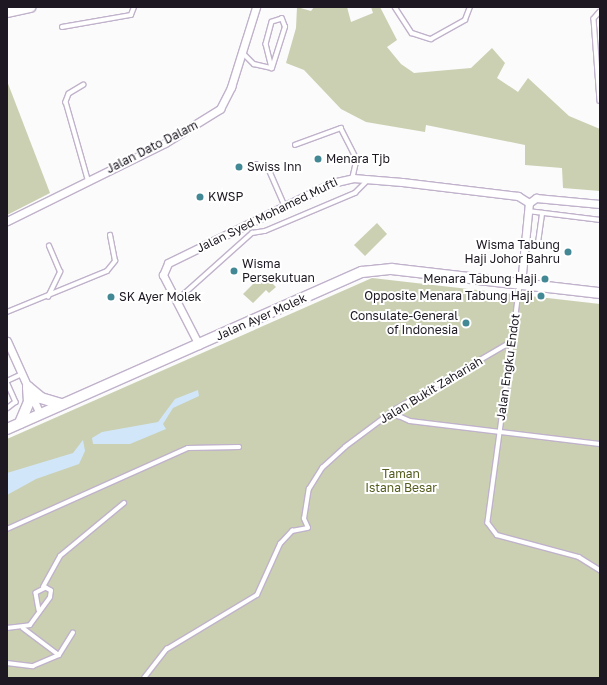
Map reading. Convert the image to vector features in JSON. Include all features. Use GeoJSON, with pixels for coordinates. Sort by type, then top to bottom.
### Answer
{"type":"FeatureCollection","features":[{"type":"Feature","properties":{"kind":"main road"},"geometry":{"type":"LineString","coordinates":[[7,12],[30,7]]}},
{"type":"Feature","properties":{"kind":"main road","name":"Jalan Ayer Molek"},"geometry":{"type":"LineString","coordinates":[[7,429],[362,272],[392,268],[600,293]]}},
{"type":"Feature","properties":{"kind":"main road"},"geometry":{"type":"LineString","coordinates":[[28,387],[42,398],[61,404]]}},
{"type":"Feature","properties":{"kind":"main road"},"geometry":{"type":"LineString","coordinates":[[20,423],[29,402],[28,387]]}},
{"type":"Feature","properties":{"kind":"street","name":"Jalan Dato Dalam"},"geometry":{"type":"LineString","coordinates":[[7,221],[88,179],[166,143],[220,109],[226,100],[256,7]]}},
{"type":"Feature","properties":{"kind":"street","name":"Jalan Syed Mohamed Mufti"},"geometry":{"type":"LineString","coordinates":[[199,344],[163,275],[168,263],[332,183],[353,178],[369,179],[518,196],[529,203]]}},
{"type":"Feature","properties":{"kind":"street"},"geometry":{"type":"LineString","coordinates":[[529,203],[536,198],[600,204]]}},
{"type":"Feature","properties":{"kind":"street","name":"Jalan Engku Endot"},"geometry":{"type":"LineString","coordinates":[[520,284],[529,203]]}},
{"type":"Feature","properties":{"kind":"street"},"geometry":{"type":"LineString","coordinates":[[7,341],[40,414]]}},
{"type":"Feature","properties":{"kind":"lane"},"geometry":{"type":"LineString","coordinates":[[62,27],[131,16],[134,7]]}},
{"type":"Feature","properties":{"kind":"lane"},"geometry":{"type":"LineString","coordinates":[[395,7],[412,33],[431,39],[465,20],[470,7]]}},
{"type":"Feature","properties":{"kind":"lane"},"geometry":{"type":"LineString","coordinates":[[600,12],[594,19],[600,101]]}},
{"type":"Feature","properties":{"kind":"lane"},"geometry":{"type":"LineString","coordinates":[[278,18],[285,27],[272,68],[266,44],[272,22],[278,18]]}},
{"type":"Feature","properties":{"kind":"lane"},"geometry":{"type":"LineString","coordinates":[[242,52],[257,66],[272,68]]}},
{"type":"Feature","properties":{"kind":"lane"},"geometry":{"type":"LineString","coordinates":[[84,85],[69,94],[66,102],[88,179]]}},
{"type":"Feature","properties":{"kind":"lane"},"geometry":{"type":"LineString","coordinates":[[295,145],[341,128],[357,160],[353,178]]}},
{"type":"Feature","properties":{"kind":"lane"},"geometry":{"type":"LineString","coordinates":[[255,164],[268,167],[286,206]]}},
{"type":"Feature","properties":{"kind":"lane"},"geometry":{"type":"LineString","coordinates":[[176,301],[188,292],[252,233],[265,232],[355,193],[369,179]]}},
{"type":"Feature","properties":{"kind":"lane"},"geometry":{"type":"LineString","coordinates":[[528,211],[600,220]]}},
{"type":"Feature","properties":{"kind":"lane"},"geometry":{"type":"LineString","coordinates":[[538,243],[542,213]]}},
{"type":"Feature","properties":{"kind":"lane"},"geometry":{"type":"LineString","coordinates":[[7,312],[47,298],[112,266],[114,255],[110,235]]}},
{"type":"Feature","properties":{"kind":"lane"},"geometry":{"type":"LineString","coordinates":[[47,298],[60,272],[49,246]]}},
{"type":"Feature","properties":{"kind":"lane","name":"Jalan Engku Endot"},"geometry":{"type":"LineString","coordinates":[[520,284],[499,431],[488,523],[491,531],[579,557],[600,570]]}},
{"type":"Feature","properties":{"kind":"lane","name":"Jalan Bukit Zahariah"},"geometry":{"type":"LineString","coordinates":[[144,678],[167,649],[257,595],[280,544],[292,531],[308,528],[305,503],[322,468],[396,409],[513,341]]}},
{"type":"Feature","properties":{"kind":"lane"},"geometry":{"type":"LineString","coordinates":[[7,409],[16,402],[7,382],[22,374]]}},
{"type":"Feature","properties":{"kind":"lane"},"geometry":{"type":"LineString","coordinates":[[396,409],[399,416],[410,421],[600,444]]}},
{"type":"Feature","properties":{"kind":"lane"},"geometry":{"type":"LineString","coordinates":[[7,529],[188,448],[238,448]]}},
{"type":"Feature","properties":{"kind":"lane"},"geometry":{"type":"LineString","coordinates":[[39,610],[35,595],[43,587],[60,556],[124,503]]}},
{"type":"Feature","properties":{"kind":"lane"},"geometry":{"type":"LineString","coordinates":[[7,628],[22,628],[30,626],[39,610],[52,593],[43,587]]}},
{"type":"Feature","properties":{"kind":"lane"},"geometry":{"type":"LineString","coordinates":[[22,628],[59,655]]}},
{"type":"Feature","properties":{"kind":"lane"},"geometry":{"type":"LineString","coordinates":[[7,663],[33,666],[59,655],[73,633]]}},
{"type":"Feature","properties":{"kind":"green space"},"geometry":{"type":"Polygon","coordinates":[[[297,7],[311,11],[314,7],[347,7],[351,22],[373,13],[371,7],[380,7],[397,40],[387,47],[401,64],[414,73],[471,68],[492,48],[505,63],[497,78],[518,92],[528,78],[569,116],[600,129],[600,191],[563,188],[562,168],[525,165],[525,145],[426,125],[425,132],[366,122],[341,109],[304,70],[286,63],[296,28],[297,7]]]}},
{"type":"Feature","properties":{"kind":"green space"},"geometry":{"type":"Polygon","coordinates":[[[7,81],[50,193],[7,215],[7,81]]]}},
{"type":"Feature","properties":{"kind":"green space"},"geometry":{"type":"Polygon","coordinates":[[[377,223],[387,234],[365,256],[354,245],[377,223]]]}},
{"type":"Feature","properties":{"kind":"green space"},"geometry":{"type":"Polygon","coordinates":[[[263,274],[276,287],[269,293],[266,290],[253,303],[243,294],[263,274]]]}},
{"type":"Feature","properties":{"kind":"green space","name":"Taman Istana Besar"},"geometry":{"type":"Polygon","coordinates":[[[372,278],[600,304],[600,678],[7,678],[7,439],[372,278]]]}},
{"type":"Feature","properties":{"kind":"water"},"geometry":{"type":"Polygon","coordinates":[[[198,390],[199,396],[173,408],[163,424],[166,429],[130,444],[93,444],[92,438],[102,432],[158,422],[175,399],[198,390]]]}},
{"type":"Feature","properties":{"kind":"water"},"geometry":{"type":"Polygon","coordinates":[[[83,440],[85,451],[79,464],[36,479],[7,495],[7,473],[73,453],[83,440]]]}},
{"type":"Feature","properties":{"kind":"place","name":"Menara Tjb"},"geometry":{"type":"Point","coordinates":[318,159]}},
{"type":"Feature","properties":{"kind":"place","name":"Swiss Inn"},"geometry":{"type":"Point","coordinates":[239,167]}},
{"type":"Feature","properties":{"kind":"place","name":"KWSP"},"geometry":{"type":"Point","coordinates":[200,197]}},
{"type":"Feature","properties":{"kind":"place","name":"Wisma Tabung Haji Johor Bahru"},"geometry":{"type":"Point","coordinates":[568,252]}},
{"type":"Feature","properties":{"kind":"place","name":"Wisma Persekutuan"},"geometry":{"type":"Point","coordinates":[234,271]}},
{"type":"Feature","properties":{"kind":"place","name":"Menara Tabung Haji"},"geometry":{"type":"Point","coordinates":[545,279]}},
{"type":"Feature","properties":{"kind":"place","name":"Opposite Menara Tabung Haji"},"geometry":{"type":"Point","coordinates":[541,296]}},
{"type":"Feature","properties":{"kind":"place","name":"SK Ayer Molek"},"geometry":{"type":"Point","coordinates":[111,297]}},
{"type":"Feature","properties":{"kind":"place","name":"Consulate-General of Indonesia"},"geometry":{"type":"Point","coordinates":[466,323]}}]}
